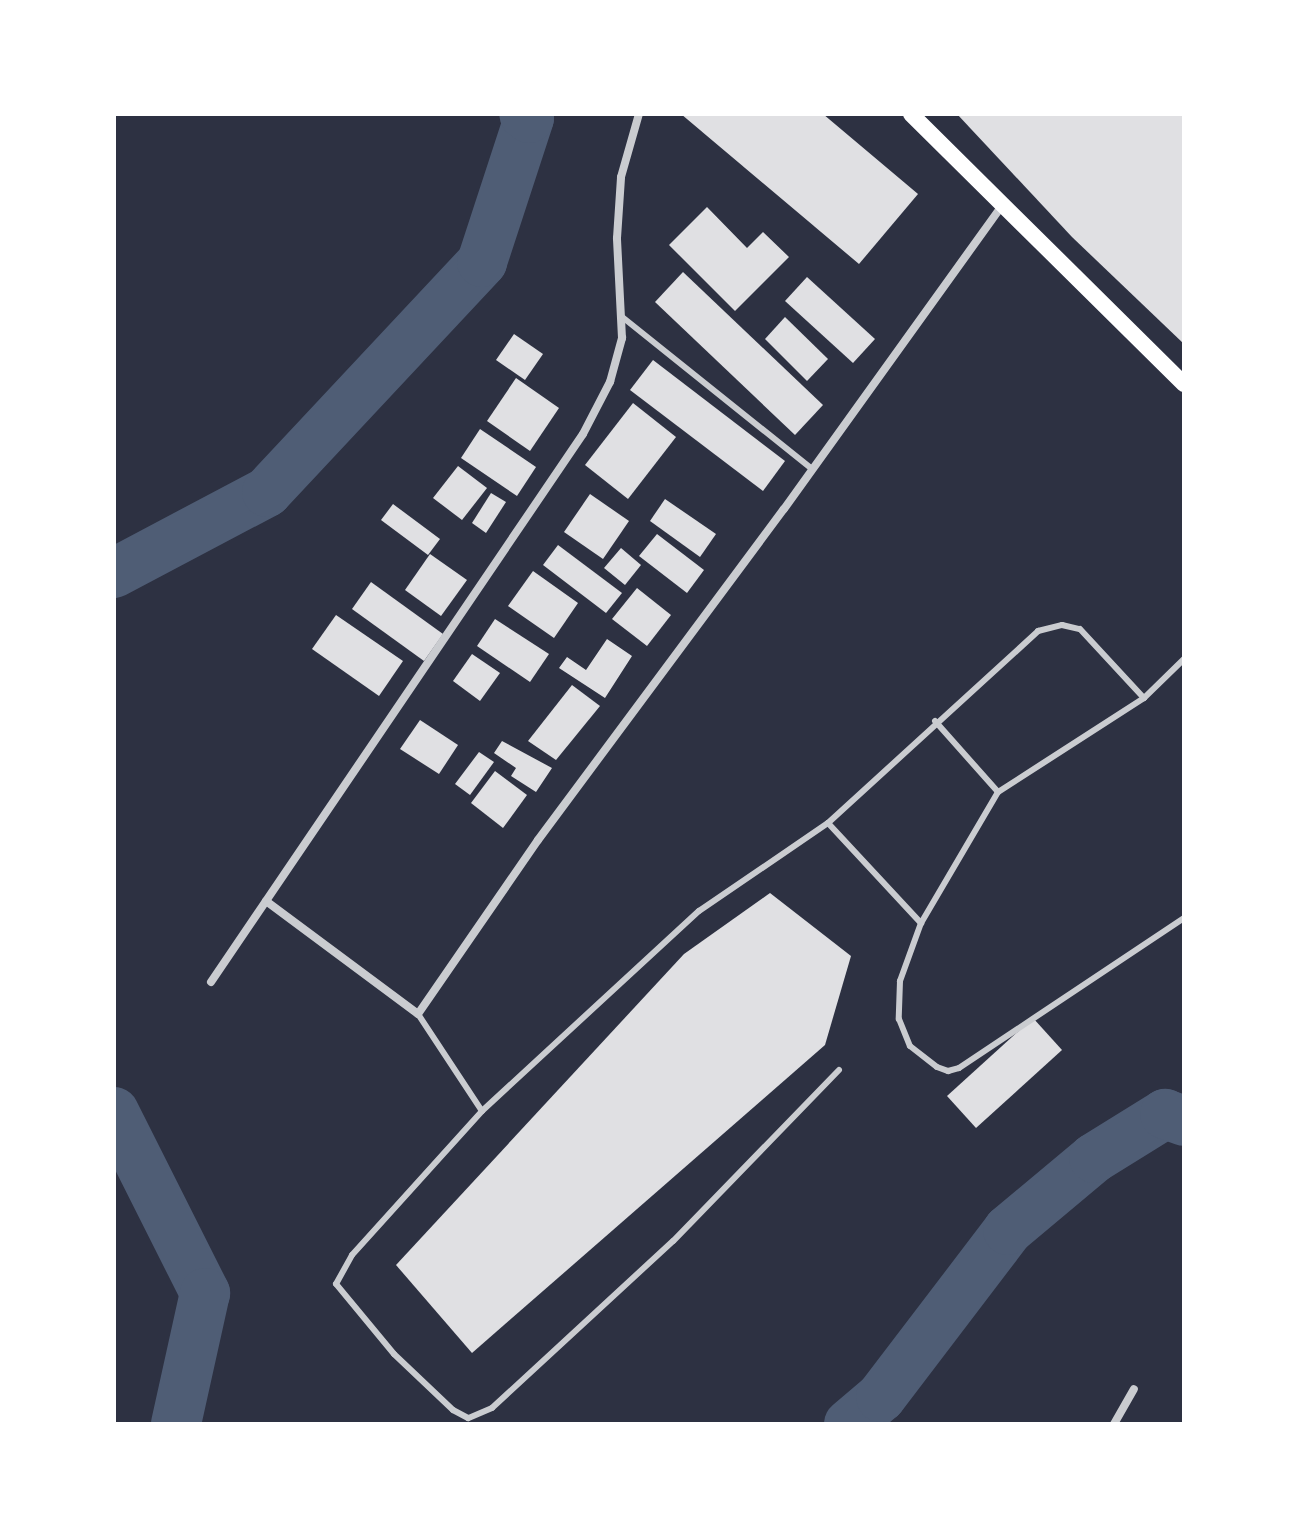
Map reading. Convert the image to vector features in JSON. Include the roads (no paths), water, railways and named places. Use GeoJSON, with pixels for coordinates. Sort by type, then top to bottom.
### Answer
{"type":"FeatureCollection","features":[{"type":"Feature","properties":{"kind":"main road"},"geometry":{"type":"LineString","coordinates":[[911,114],[1184,384]]}},
{"type":"Feature","properties":{"kind":"street"},"geometry":{"type":"LineString","coordinates":[[211,982],[583,434],[610,382],[622,338],[617,238],[621,177],[639,114]]}},
{"type":"Feature","properties":{"kind":"street"},"geometry":{"type":"LineString","coordinates":[[266,901],[418,1014],[538,840],[812,469],[1003,203]]}},
{"type":"Feature","properties":{"kind":"street"},"geometry":{"type":"LineString","coordinates":[[1114,1424],[1134,1389]]}},
{"type":"Feature","properties":{"kind":"lane"},"geometry":{"type":"LineString","coordinates":[[621,316],[812,469]]}},
{"type":"Feature","properties":{"kind":"lane"},"geometry":{"type":"LineString","coordinates":[[839,1070],[673,1241],[492,1408],[468,1418],[453,1410],[394,1354],[336,1284],[352,1255],[482,1111],[699,911],[828,823],[935,721],[1038,631],[1062,625],[1080,629],[1144,698]]}},
{"type":"Feature","properties":{"kind":"lane"},"geometry":{"type":"LineString","coordinates":[[1184,659],[1144,698],[998,792],[921,923],[900,981],[899,1019],[910,1046],[937,1067],[948,1071],[959,1068],[1184,918]]}},
{"type":"Feature","properties":{"kind":"lane"},"geometry":{"type":"LineString","coordinates":[[935,721],[998,792]]}},
{"type":"Feature","properties":{"kind":"lane"},"geometry":{"type":"LineString","coordinates":[[828,823],[921,923]]}},
{"type":"Feature","properties":{"kind":"lane"},"geometry":{"type":"LineString","coordinates":[[418,1014],[482,1111]]}},
{"type":"Feature","properties":{"kind":"waterway"},"geometry":{"type":"LineString","coordinates":[[114,573],[267,492],[482,262],[529,118],[524,114]]}},
{"type":"Feature","properties":{"kind":"waterway"},"geometry":{"type":"LineString","coordinates":[[114,1112],[205,1293],[176,1424]]}},
{"type":"Feature","properties":{"kind":"waterway"},"geometry":{"type":"LineString","coordinates":[[849,1424],[881,1397],[1008,1230],[1094,1158],[1165,1114],[1184,1121]]}}]}
